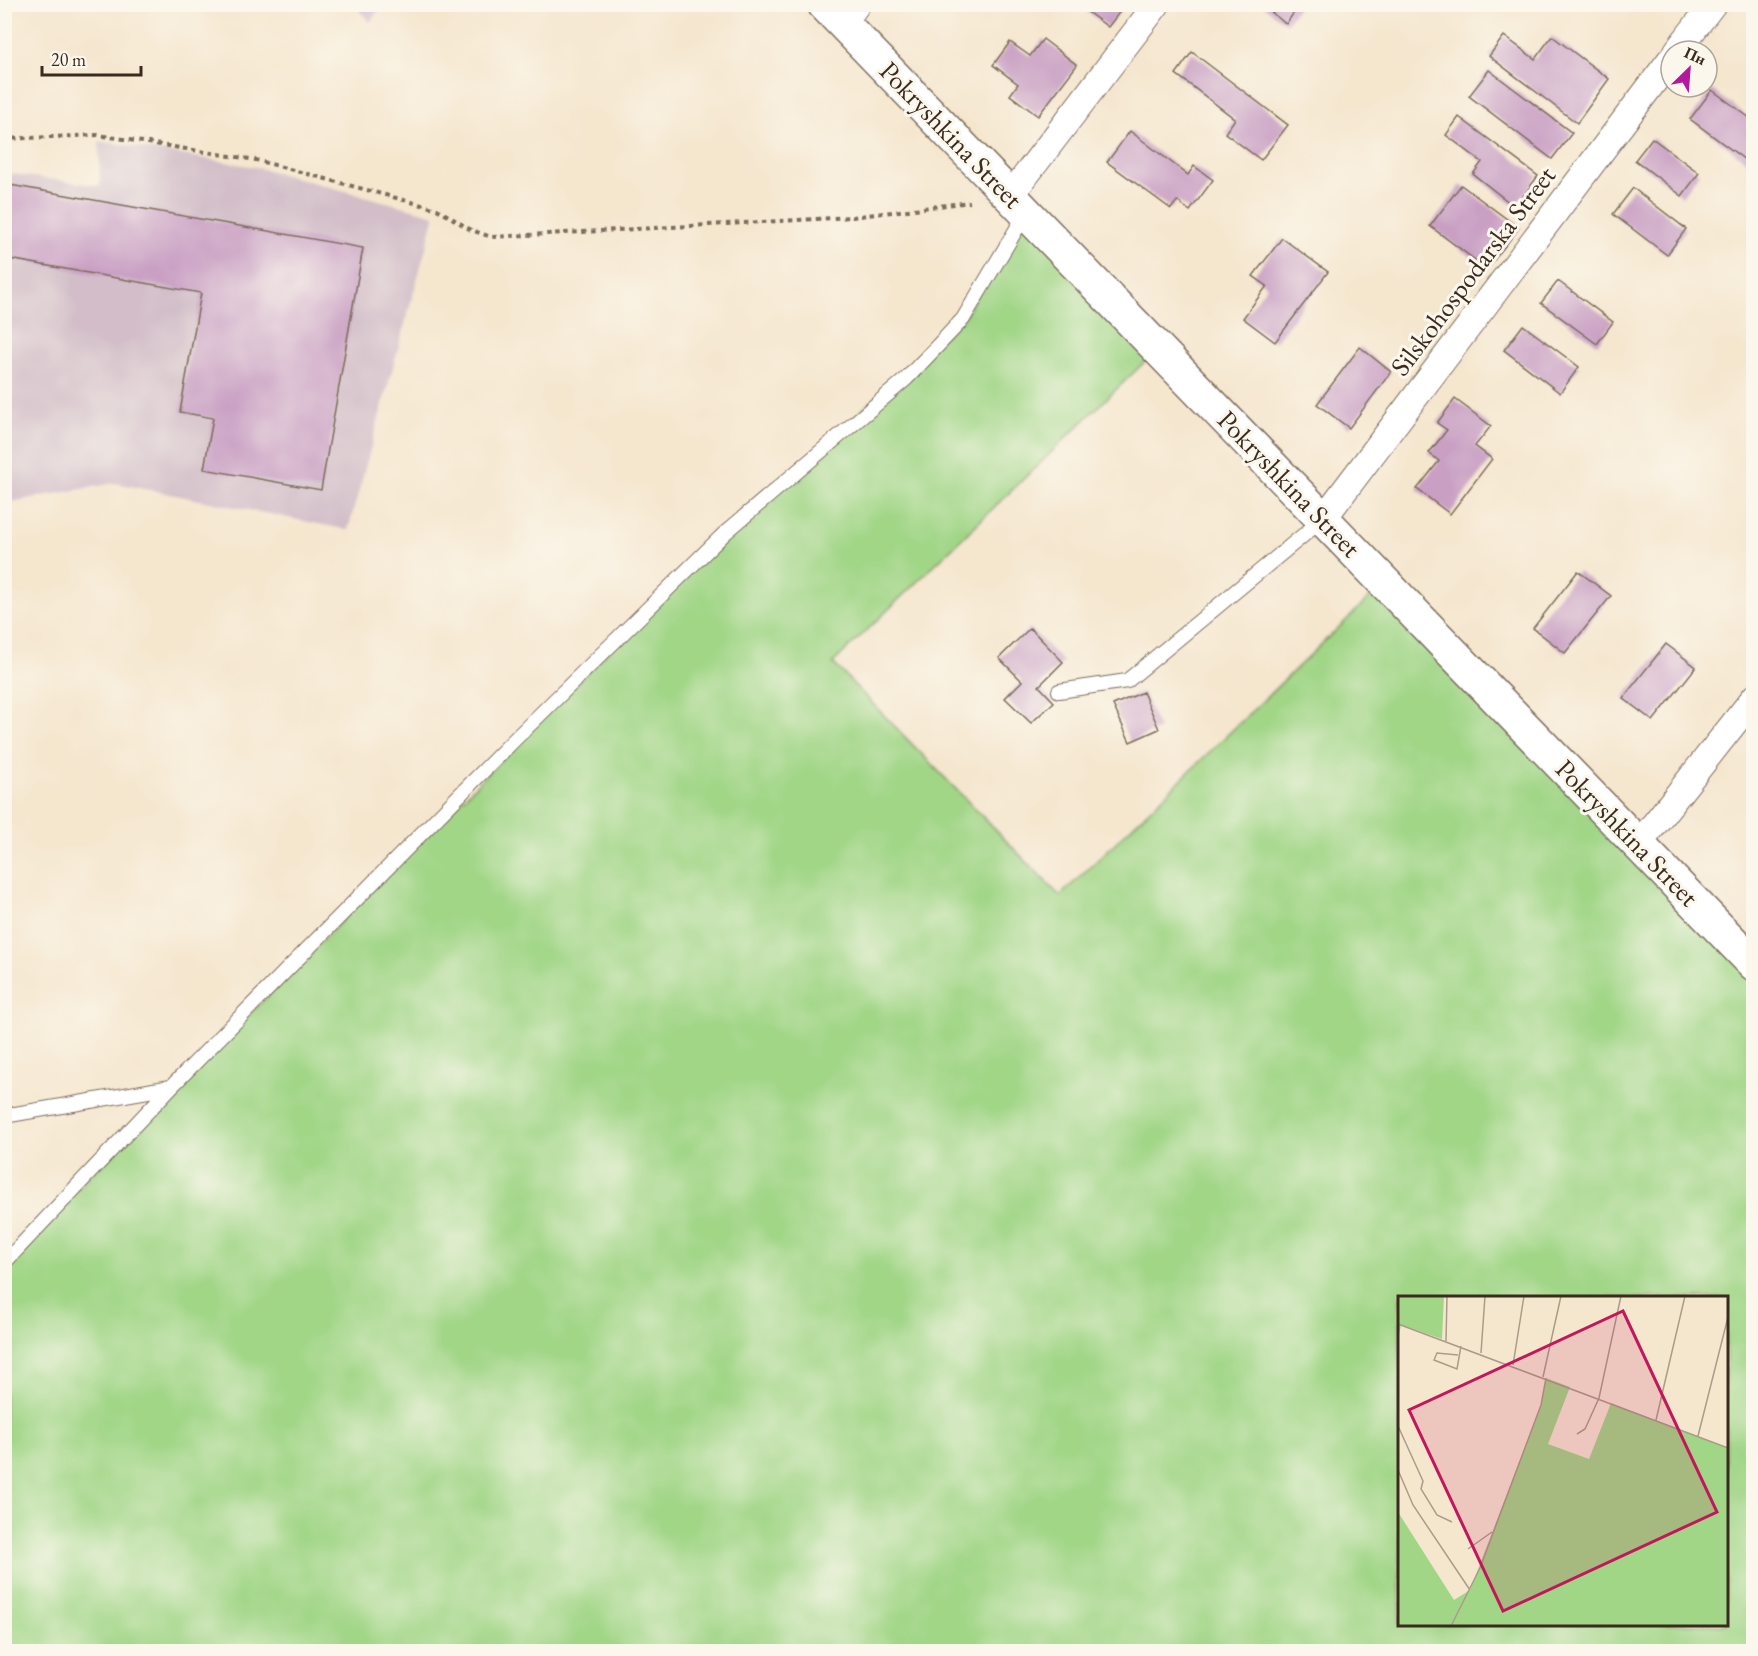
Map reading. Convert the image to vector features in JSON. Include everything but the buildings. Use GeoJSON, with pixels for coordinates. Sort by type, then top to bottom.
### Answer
{"type":"FeatureCollection","features":[{"type":"Feature","properties":{"kind":"street"},"geometry":{"type":"LineString","coordinates":[[1018,205],[1157,4]]}},
{"type":"Feature","properties":{"kind":"street"},"geometry":{"type":"LineString","coordinates":[[1686,39],[1713,4]]}},
{"type":"Feature","properties":{"kind":"street","name":"Pokryshkina Street"},"geometry":{"type":"LineString","coordinates":[[841,11],[1018,205],[1754,964]]}},
{"type":"Feature","properties":{"kind":"street","name":"Silskohospodarska Street"},"geometry":{"type":"LineString","coordinates":[[1323,519],[1659,75]]}},
{"type":"Feature","properties":{"kind":"street"},"geometry":{"type":"LineString","coordinates":[[1638,844],[1754,698]]}},
{"type":"Feature","properties":{"kind":"lane"},"geometry":{"type":"LineString","coordinates":[[4,1263],[171,1087],[522,733],[725,533],[906,379],[963,319],[1018,205]]}},
{"type":"Feature","properties":{"kind":"lane"},"geometry":{"type":"LineString","coordinates":[[1059,691],[1127,681],[1323,519]]}},
{"type":"Feature","properties":{"kind":"lane"},"geometry":{"type":"LineString","coordinates":[[4,1116],[171,1087]]}},
{"type":"Feature","properties":{"kind":"path"},"geometry":{"type":"LineString","coordinates":[[4,139],[98,135],[256,160],[436,209],[471,230],[490,237],[852,218],[1018,205]]}},
{"type":"Feature","properties":{"kind":"shaded area"},"geometry":{"type":"Polygon","coordinates":[[[354,5],[383,5],[370,22],[354,5]]]}},
{"type":"Feature","properties":{"kind":"shaded area"},"geometry":{"type":"Polygon","coordinates":[[[99,141],[255,167],[435,215],[348,530],[115,483],[5,503],[5,173],[100,186],[99,141]]]}},
{"type":"Feature","properties":{"kind":"green space"},"geometry":{"type":"Polygon","coordinates":[[[1026,213],[1158,349],[833,663],[1060,896],[1385,583],[1753,964],[1753,1651],[5,1651],[4,1263],[725,533],[963,319],[1026,213]]]}}]}
